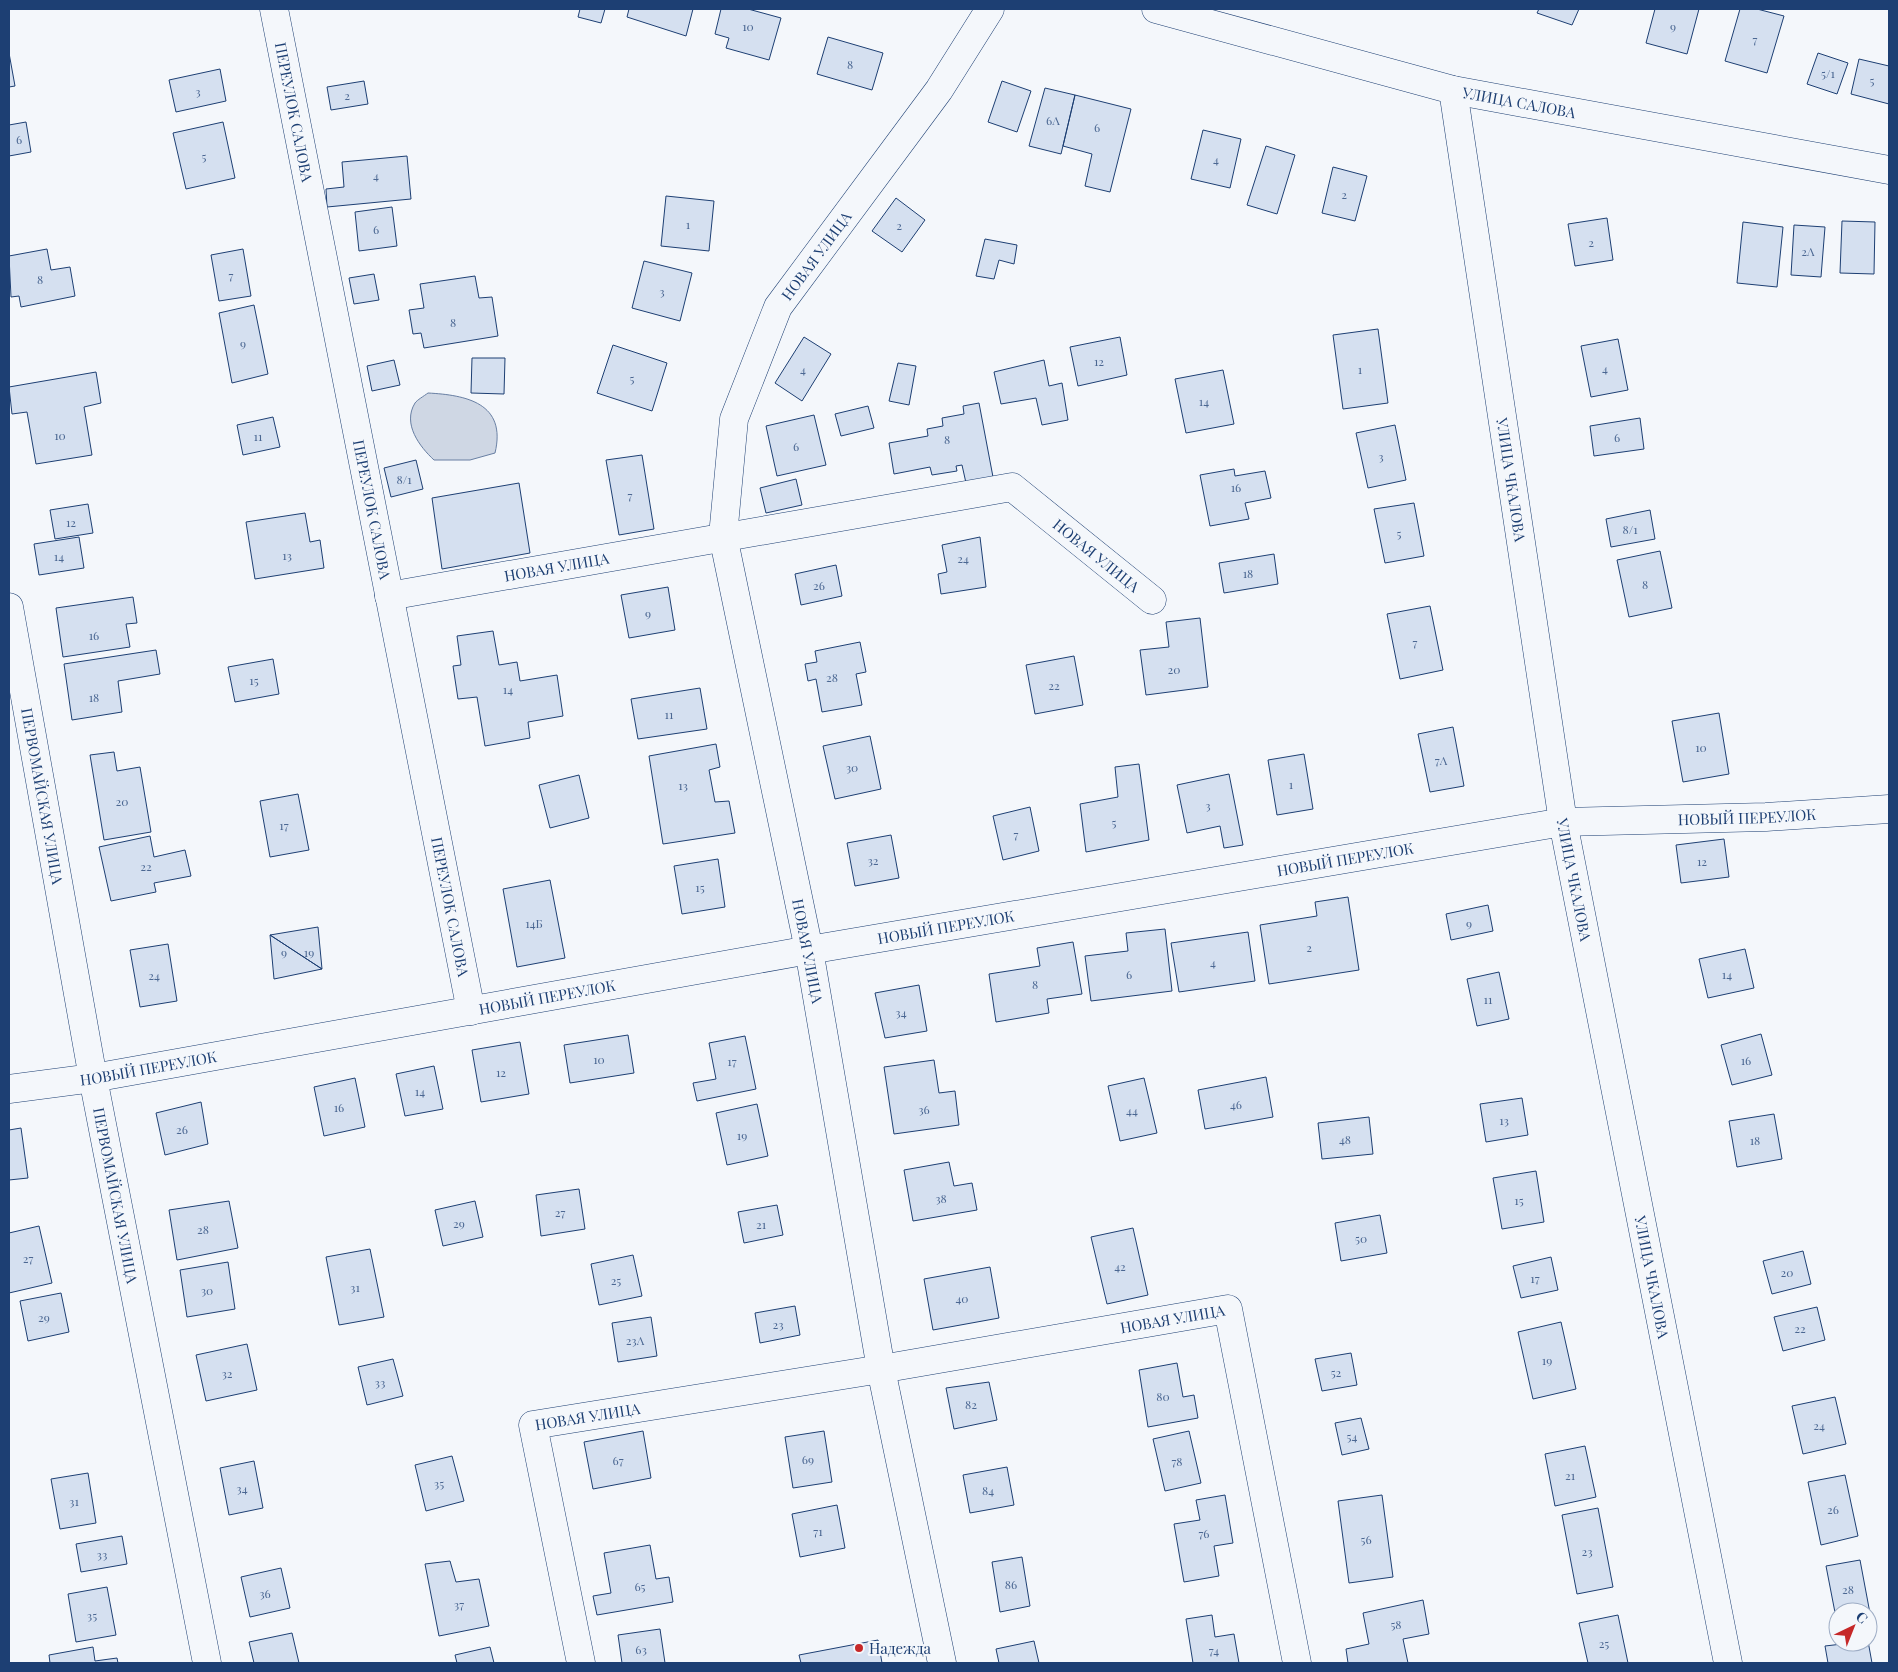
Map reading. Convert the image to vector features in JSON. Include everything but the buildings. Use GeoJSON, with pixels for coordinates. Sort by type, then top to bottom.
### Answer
{"type":"FeatureCollection","features":[{"type":"Feature","properties":{"kind":"street","name":"ПЕРЕУЛОК САЛОВА"},"geometry":{"type":"LineString","coordinates":[[274,9],[470,1011]]}},
{"type":"Feature","properties":{"kind":"street","name":"НОВАЯ УЛИЦА"},"geometry":{"type":"LineString","coordinates":[[942,1663],[881,1369],[809,950],[723,536],[734,419],[778,307],[939,90],[990,9]]}},
{"type":"Feature","properties":{"kind":"street","name":"УЛИЦА САЛОВА"},"geometry":{"type":"LineString","coordinates":[[1156,9],[1453,90],[1889,170]]}},
{"type":"Feature","properties":{"kind":"street","name":"УЛИЦА ЧКАЛОВА"},"geometry":{"type":"LineString","coordinates":[[1453,90],[1563,822],[1728,1663]]}},
{"type":"Feature","properties":{"kind":"street","name":"НОВАЯ УЛИЦА"},"geometry":{"type":"LineString","coordinates":[[389,596],[723,536],[1012,487],[1152,600]]}},
{"type":"Feature","properties":{"kind":"street","name":"ПЕРВОМАЙСКАЯ УЛИЦА"},"geometry":{"type":"LineString","coordinates":[[9,606],[93,1078],[207,1663]]}},
{"type":"Feature","properties":{"kind":"street","name":"НОВЫЙ ПЕРЕУЛОК"},"geometry":{"type":"LineString","coordinates":[[9,1089],[93,1078],[809,950],[1563,822],[1766,817],[1889,809]]}},
{"type":"Feature","properties":{"kind":"street","name":"НОВАЯ УЛИЦА"},"geometry":{"type":"LineString","coordinates":[[580,1663],[533,1425],[881,1369],[1228,1309],[1297,1663]]}},
{"type":"Feature","properties":{"kind":"shaded area"},"geometry":{"type":"Polygon","coordinates":[[[428,393],[456,396],[469,400],[480,405],[489,413],[495,423],[497,436],[495,453],[470,460],[434,460],[418,442],[411,419],[415,403],[428,393]]]}},
{"type":"Feature","properties":{"kind":"place","name":"Надежда"},"geometry":{"type":"Point","coordinates":[859,1648]}}]}
